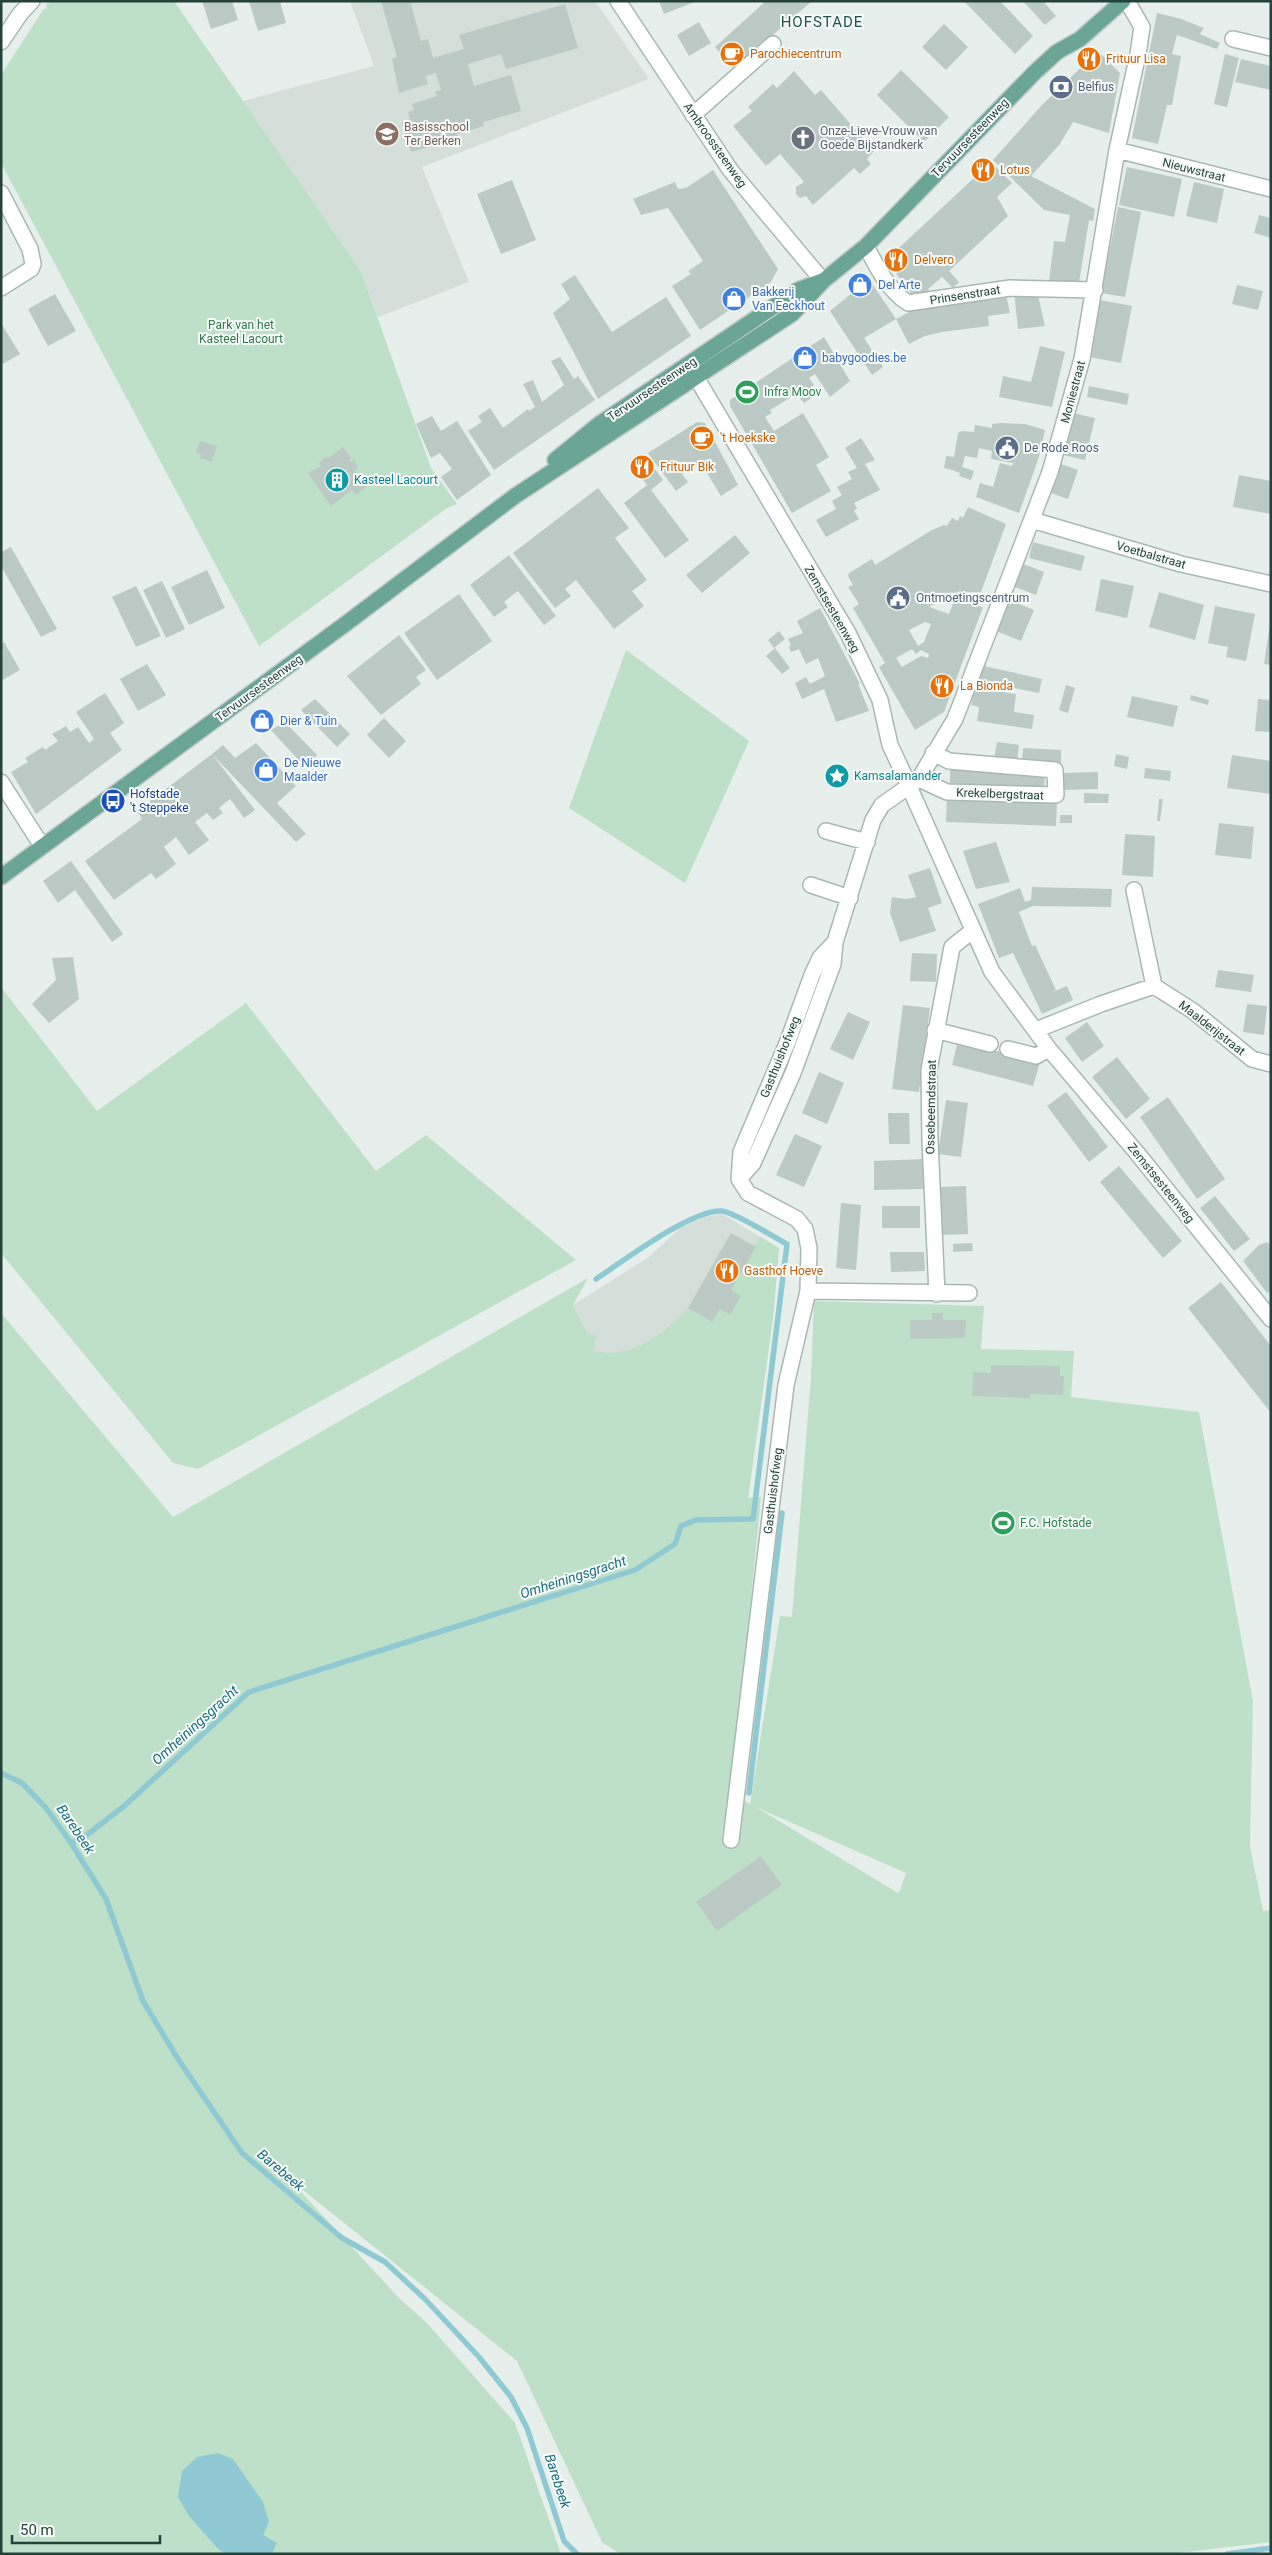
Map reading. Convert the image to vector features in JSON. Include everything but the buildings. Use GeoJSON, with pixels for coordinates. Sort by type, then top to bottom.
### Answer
{"type":"FeatureCollection","features":[{"type":"Feature","properties":{"kind":"main road","name":"Tervuursesteenweg"},"geometry":{"type":"LineString","coordinates":[[1,877],[336,631],[515,496],[692,371],[792,314],[823,281],[866,246],[1035,72],[1057,52],[1080,39],[1123,1]]}},
{"type":"Feature","properties":{"kind":"street"},"geometry":{"type":"LineString","coordinates":[[1,42],[20,14],[32,1]]}},
{"type":"Feature","properties":{"kind":"street","name":"Ambroossteenweg"},"geometry":{"type":"LineString","coordinates":[[618,1],[730,171],[823,281]]}},
{"type":"Feature","properties":{"kind":"street","name":"Moniestraat"},"geometry":{"type":"LineString","coordinates":[[914,783],[955,718],[1050,472],[1082,359],[1117,150],[1142,27],[1127,1]]}},
{"type":"Feature","properties":{"kind":"street"},"geometry":{"type":"LineString","coordinates":[[1233,39],[1271,48]]}},
{"type":"Feature","properties":{"kind":"street"},"geometry":{"type":"LineString","coordinates":[[693,115],[773,44]]}},
{"type":"Feature","properties":{"kind":"street","name":"Nieuwstraat"},"geometry":{"type":"LineString","coordinates":[[1117,150],[1271,189]]}},
{"type":"Feature","properties":{"kind":"street"},"geometry":{"type":"LineString","coordinates":[[1,193],[30,249],[33,264],[31,268],[1,288]]}},
{"type":"Feature","properties":{"kind":"street","name":"Prinsenstraat"},"geometry":{"type":"LineString","coordinates":[[866,246],[874,262],[899,298],[908,303],[1010,288],[1095,290]]}},
{"type":"Feature","properties":{"kind":"street","name":"Zemstsesteenweg"},"geometry":{"type":"LineString","coordinates":[[692,371],[848,633],[880,700],[890,744],[914,783],[972,931],[992,972],[1049,1049],[1137,1153],[1271,1319]]}},
{"type":"Feature","properties":{"kind":"street","name":"Voetbalstraat"},"geometry":{"type":"LineString","coordinates":[[1032,520],[1181,564],[1271,584]]}},
{"type":"Feature","properties":{"kind":"street","name":"Krekelbergstraat"},"geometry":{"type":"LineString","coordinates":[[914,783],[947,792],[1056,795],[1055,770],[949,761],[933,753]]}},
{"type":"Feature","properties":{"kind":"street"},"geometry":{"type":"LineString","coordinates":[[1,782],[42,846]]}},
{"type":"Feature","properties":{"kind":"street","name":"Gasthuishofweg"},"geometry":{"type":"LineString","coordinates":[[739,1179],[753,1163],[791,1077],[833,964],[835,942],[873,820],[882,806],[914,783]]}},
{"type":"Feature","properties":{"kind":"street"},"geometry":{"type":"LineString","coordinates":[[826,831],[867,842]]}},
{"type":"Feature","properties":{"kind":"street"},"geometry":{"type":"LineString","coordinates":[[811,885],[850,898]]}},
{"type":"Feature","properties":{"kind":"street"},"geometry":{"type":"LineString","coordinates":[[1036,1030],[1101,1004],[1154,986],[1134,890]]}},
{"type":"Feature","properties":{"kind":"street","name":"Ossebeemdstraat"},"geometry":{"type":"LineString","coordinates":[[937,1294],[930,1141],[929,1070],[952,947],[972,931]]}},
{"type":"Feature","properties":{"kind":"street","name":"Gasthuishofweg"},"geometry":{"type":"LineString","coordinates":[[732,1840],[786,1385],[808,1291],[809,1248],[805,1229],[797,1220],[748,1193],[739,1179],[741,1152],[820,958],[835,942]]}},
{"type":"Feature","properties":{"kind":"street","name":"Maalderijstraat"},"geometry":{"type":"LineString","coordinates":[[1154,986],[1193,1011],[1252,1059],[1271,1064]]}},
{"type":"Feature","properties":{"kind":"street"},"geometry":{"type":"LineString","coordinates":[[802,1003],[816,1009]]}},
{"type":"Feature","properties":{"kind":"street"},"geometry":{"type":"LineString","coordinates":[[935,1030],[990,1044]]}},
{"type":"Feature","properties":{"kind":"street"},"geometry":{"type":"LineString","coordinates":[[1008,1049],[1036,1056],[1049,1049]]}},
{"type":"Feature","properties":{"kind":"street"},"geometry":{"type":"LineString","coordinates":[[775,1070],[791,1077]]}},
{"type":"Feature","properties":{"kind":"street"},"geometry":{"type":"LineString","coordinates":[[749,1133],[763,1140]]}},
{"type":"Feature","properties":{"kind":"street"},"geometry":{"type":"LineString","coordinates":[[808,1291],[969,1293]]}},
{"type":"Feature","properties":{"kind":"shaded area","name":"Basisschool Ter Berken"},"geometry":{"type":"Polygon","coordinates":[[[350,1],[595,1],[649,79],[422,167],[469,282],[378,317],[361,271],[243,101],[374,66],[350,1]]]}},
{"type":"Feature","properties":{"kind":"shaded area"},"geometry":{"type":"Polygon","coordinates":[[[722,1214],[779,1248],[773,1318],[748,1498],[594,1352],[597,1336],[587,1333],[573,1305],[649,1257],[680,1228],[705,1217],[722,1214]]]}},
{"type":"Feature","properties":{"kind":"green space","name":"Park van het Kasteel Lacourt"},"geometry":{"type":"Polygon","coordinates":[[[56,1],[174,1],[361,271],[431,468],[457,504],[447,508],[259,646],[1,163],[1,75],[43,10],[47,8],[46,4],[56,1]]]}},
{"type":"Feature","properties":{"kind":"green space"},"geometry":{"type":"Polygon","coordinates":[[[626,650],[749,741],[685,883],[569,808],[626,650]]]}},
{"type":"Feature","properties":{"kind":"green space"},"geometry":{"type":"Polygon","coordinates":[[[1,987],[97,1111],[246,1003],[376,1171],[426,1135],[576,1260],[198,1469],[173,1463],[1,1253],[1,987]]]}},
{"type":"Feature","properties":{"kind":"green space"},"geometry":{"type":"Polygon","coordinates":[[[760,1237],[779,1248],[773,1318],[748,1498],[761,1497],[732,1793],[750,1804],[780,1616],[792,1617],[811,1377],[814,1301],[984,1306],[981,1349],[1074,1351],[1071,1397],[1199,1412],[1253,1701],[1250,1846],[1263,1911],[1271,1910],[1271,2542],[1170,2554],[620,2554],[602,2542],[517,2361],[289,2179],[400,2299],[426,2322],[515,2423],[561,2554],[1,2554],[1,1313],[173,1517],[588,1278],[573,1305],[587,1333],[597,1336],[594,1351],[621,1352],[646,1343],[668,1327],[688,1308],[712,1322],[760,1237]],[[756,1807],[898,1893],[906,1873],[756,1807]]]}},
{"type":"Feature","properties":{"kind":"water"},"geometry":{"type":"Polygon","coordinates":[[[218,2453],[233,2459],[263,2502],[269,2522],[263,2535],[277,2543],[272,2554],[227,2554],[219,2550],[189,2516],[178,2497],[182,2471],[197,2457],[218,2453]]]}},
{"type":"Feature","properties":{"kind":"waterway","name":"Omheiningsgracht"},"geometry":{"type":"LineString","coordinates":[[71,1843],[84,1837],[123,1807],[249,1692],[635,1570],[675,1544],[681,1526],[696,1520],[753,1519],[787,1244],[728,1212],[709,1213],[693,1218],[676,1227],[596,1279]]}},
{"type":"Feature","properties":{"kind":"waterway"},"geometry":{"type":"LineString","coordinates":[[749,1793],[782,1513]]}},
{"type":"Feature","properties":{"kind":"waterway","name":"Barebeek"},"geometry":{"type":"LineString","coordinates":[[1,1773],[22,1783],[46,1808],[71,1843],[106,1899],[143,2001],[178,2059],[242,2153],[342,2238],[385,2262],[425,2299],[479,2357],[511,2397],[527,2428],[564,2541],[577,2554]]}},
{"type":"Feature","properties":{"kind":"waterway","name":"Barebeek"},"geometry":{"type":"LineString","coordinates":[[1227,2554],[1271,2548]]}},
{"type":"Feature","properties":{"kind":"place","name":"Parochiecentrum"},"geometry":{"type":"Point","coordinates":[732,54]}},
{"type":"Feature","properties":{"kind":"place","name":"Frituur Lisa"},"geometry":{"type":"Point","coordinates":[1089,59]}},
{"type":"Feature","properties":{"kind":"place","name":"Belfius"},"geometry":{"type":"Point","coordinates":[1061,87]}},
{"type":"Feature","properties":{"kind":"place","name":"Basisschool Ter Berken"},"geometry":{"type":"Point","coordinates":[387,134]}},
{"type":"Feature","properties":{"kind":"place","name":"Onze-Lieve-Vrouw van Goede Bijstandkerk"},"geometry":{"type":"Point","coordinates":[803,138]}},
{"type":"Feature","properties":{"kind":"place","name":"Lotus"},"geometry":{"type":"Point","coordinates":[983,170]}},
{"type":"Feature","properties":{"kind":"place","name":"Delvero"},"geometry":{"type":"Point","coordinates":[896,260]}},
{"type":"Feature","properties":{"kind":"place","name":"Del Arte"},"geometry":{"type":"Point","coordinates":[860,285]}},
{"type":"Feature","properties":{"kind":"place","name":"Bakkerij Van Eeckhout"},"geometry":{"type":"Point","coordinates":[734,299]}},
{"type":"Feature","properties":{"kind":"place","name":"babygoodies.be"},"geometry":{"type":"Point","coordinates":[805,358]}},
{"type":"Feature","properties":{"kind":"place","name":"Infra Moov"},"geometry":{"type":"Point","coordinates":[747,392]}},
{"type":"Feature","properties":{"kind":"place","name":"'t Hoekske"},"geometry":{"type":"Point","coordinates":[702,438]}},
{"type":"Feature","properties":{"kind":"place","name":"De Rode Roos"},"geometry":{"type":"Point","coordinates":[1007,448]}},
{"type":"Feature","properties":{"kind":"place","name":"Frituur Bik"},"geometry":{"type":"Point","coordinates":[642,467]}},
{"type":"Feature","properties":{"kind":"place","name":"Kasteel Lacourt"},"geometry":{"type":"Point","coordinates":[337,480]}},
{"type":"Feature","properties":{"kind":"place","name":"Ontmoetingscentrum"},"geometry":{"type":"Point","coordinates":[898,598]}},
{"type":"Feature","properties":{"kind":"place","name":"La Bionda"},"geometry":{"type":"Point","coordinates":[942,686]}},
{"type":"Feature","properties":{"kind":"place","name":"Dier & Tuin"},"geometry":{"type":"Point","coordinates":[262,721]}},
{"type":"Feature","properties":{"kind":"place","name":"De Nieuwe Maalder"},"geometry":{"type":"Point","coordinates":[266,770]}},
{"type":"Feature","properties":{"kind":"place","name":"Kamsalamander"},"geometry":{"type":"Point","coordinates":[837,776]}},
{"type":"Feature","properties":{"kind":"place","name":"Hofstade 't Steppeke"},"geometry":{"type":"Point","coordinates":[113,801]}},
{"type":"Feature","properties":{"kind":"place","name":"Gasthof Hoeve"},"geometry":{"type":"Point","coordinates":[727,1271]}},
{"type":"Feature","properties":{"kind":"place","name":"F.C. Hofstade"},"geometry":{"type":"Point","coordinates":[1003,1523]}},
{"type":"Feature","properties":{"kind":"district","name":"HOFSTADE"},"geometry":{"type":"Point","coordinates":[822,22]}}]}
